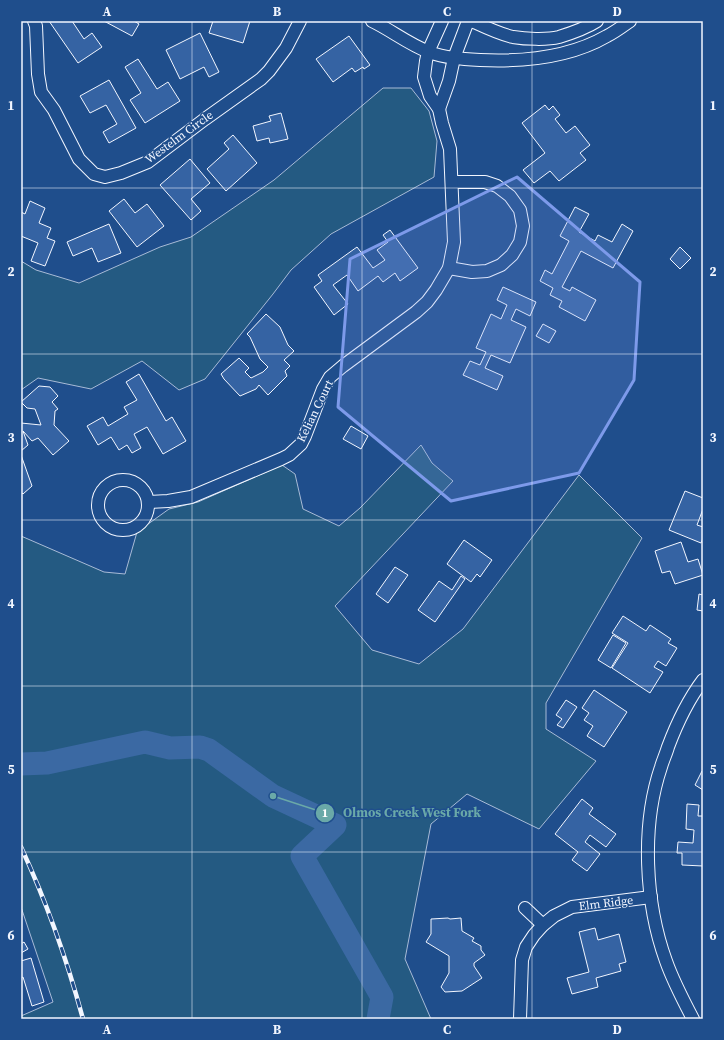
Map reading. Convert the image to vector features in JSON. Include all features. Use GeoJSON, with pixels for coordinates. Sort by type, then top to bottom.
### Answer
{"type":"FeatureCollection","features":[{"type":"Feature","properties":{"kind":"street","name":"Westelm Circle"},"geometry":{"type":"LineString","coordinates":[[34,21],[36,26],[38,74],[41,92],[54,110],[79,159],[94,174],[105,177],[121,173],[148,162],[261,79],[270,71],[283,54],[300,21]]}},
{"type":"Feature","properties":{"kind":"street"},"geometry":{"type":"LineString","coordinates":[[372,21],[428,52],[454,58],[498,60],[534,59],[547,57],[585,46],[607,37],[630,21]]}},
{"type":"Feature","properties":{"kind":"street","name":"Kelian Court"},"geometry":{"type":"LineString","coordinates":[[149,502],[168,502],[191,497],[282,460],[290,455],[301,444],[323,389],[330,377],[422,307],[436,290],[449,268],[454,242],[450,149],[439,109],[430,96],[424,77],[428,52],[442,21]]}},
{"type":"Feature","properties":{"kind":"street"},"geometry":{"type":"LineString","coordinates":[[439,109],[449,81],[454,58],[468,21]]}},
{"type":"Feature","properties":{"kind":"street"},"geometry":{"type":"LineString","coordinates":[[472,21],[511,36],[539,39],[558,37],[597,21]]}},
{"type":"Feature","properties":{"kind":"street"},"geometry":{"type":"LineString","coordinates":[[449,268],[479,272],[487,271],[501,265],[512,255],[520,242],[523,226],[520,210],[510,196],[497,186],[484,182],[452,182]]}},
{"type":"Feature","properties":{"kind":"street"},"geometry":{"type":"LineString","coordinates":[[120,479],[130,480],[139,485],[146,492],[149,502],[148,512],[144,520],[136,527],[127,530],[117,529],[108,525],[101,517],[98,508],[99,498],[103,489],[110,483],[120,479]]}},
{"type":"Feature","properties":{"kind":"street"},"geometry":{"type":"LineString","coordinates":[[693,1019],[666,962],[657,930],[651,897],[648,864],[648,832],[660,768],[685,708],[703,680]]}},
{"type":"Feature","properties":{"kind":"street","name":"Elm Ridge"},"geometry":{"type":"LineString","coordinates":[[520,1019],[522,960],[526,947],[543,925],[554,916],[572,907],[651,897]]}},
{"type":"Feature","properties":{"kind":"street"},"geometry":{"type":"LineString","coordinates":[[525,908],[543,925]]}},
{"type":"Feature","properties":{"kind":"highlighted area"},"geometry":{"type":"Polygon","coordinates":[[[517,177],[640,282],[634,380],[579,473],[451,501],[338,407],[350,259],[517,177]]]}},
{"type":"Feature","properties":{"kind":"shaded area"},"geometry":{"type":"Polygon","coordinates":[[[383,88],[411,88],[429,111],[437,141],[434,177],[331,234],[291,270],[205,379],[179,390],[142,361],[91,389],[38,378],[21,390],[21,261],[36,270],[79,283],[160,247],[191,237],[274,180],[383,88]]]}},
{"type":"Feature","properties":{"kind":"shaded area"},"geometry":{"type":"Polygon","coordinates":[[[421,445],[432,463],[453,481],[335,606],[372,650],[419,664],[463,629],[579,475],[642,538],[546,703],[546,729],[596,761],[539,829],[467,794],[431,824],[405,959],[431,1019],[21,1019],[21,1016],[53,1002],[21,907],[21,536],[104,572],[125,574],[137,532],[169,509],[198,502],[282,465],[295,474],[303,509],[339,526],[360,508],[421,445]]]}},
{"type":"Feature","properties":{"kind":"building"},"geometry":{"type":"Polygon","coordinates":[[[49,21],[72,21],[84,39],[92,33],[102,47],[78,63],[49,21]]]}},
{"type":"Feature","properties":{"kind":"building"},"geometry":{"type":"Polygon","coordinates":[[[104,21],[134,21],[139,24],[132,36],[104,21]]]}},
{"type":"Feature","properties":{"kind":"building"},"geometry":{"type":"Polygon","coordinates":[[[213,21],[250,21],[243,43],[209,33],[213,21]]]}},
{"type":"Feature","properties":{"kind":"building"},"geometry":{"type":"Polygon","coordinates":[[[200,33],[219,72],[209,77],[204,67],[180,79],[166,50],[200,33]]]}},
{"type":"Feature","properties":{"kind":"building"},"geometry":{"type":"Polygon","coordinates":[[[349,36],[370,65],[355,72],[352,68],[333,82],[316,59],[349,36]]]}},
{"type":"Feature","properties":{"kind":"building"},"geometry":{"type":"Polygon","coordinates":[[[138,59],[157,89],[168,82],[180,101],[145,123],[130,100],[141,93],[125,67],[138,59]]]}},
{"type":"Feature","properties":{"kind":"building"},"geometry":{"type":"Polygon","coordinates":[[[109,80],[136,128],[109,143],[103,132],[117,124],[106,105],[90,113],[80,96],[109,80]]]}},
{"type":"Feature","properties":{"kind":"building"},"geometry":{"type":"Polygon","coordinates":[[[545,105],[549,110],[553,106],[560,115],[555,119],[566,133],[575,126],[590,145],[580,153],[586,160],[559,181],[550,171],[534,183],[523,170],[545,153],[522,123],[545,105]]]}},
{"type":"Feature","properties":{"kind":"building"},"geometry":{"type":"Polygon","coordinates":[[[281,113],[288,139],[270,143],[269,138],[257,141],[253,126],[271,121],[269,116],[281,113]]]}},
{"type":"Feature","properties":{"kind":"building"},"geometry":{"type":"Polygon","coordinates":[[[233,135],[257,163],[226,191],[207,169],[229,149],[224,143],[233,135]]]}},
{"type":"Feature","properties":{"kind":"building"},"geometry":{"type":"Polygon","coordinates":[[[190,159],[210,183],[191,199],[201,211],[191,220],[160,185],[190,159]]]}},
{"type":"Feature","properties":{"kind":"building"},"geometry":{"type":"Polygon","coordinates":[[[124,199],[135,213],[147,204],[164,226],[137,247],[109,211],[124,199]]]}},
{"type":"Feature","properties":{"kind":"building"},"geometry":{"type":"Polygon","coordinates":[[[30,201],[45,208],[39,223],[51,228],[47,238],[55,241],[45,266],[31,261],[38,243],[21,236],[21,212],[25,214],[30,201]]]}},
{"type":"Feature","properties":{"kind":"building"},"geometry":{"type":"Polygon","coordinates":[[[575,207],[589,214],[579,232],[595,241],[598,235],[612,242],[622,224],[633,231],[613,268],[581,251],[562,287],[570,291],[572,287],[596,300],[585,321],[559,307],[562,301],[550,295],[553,288],[540,281],[545,270],[552,274],[569,241],[560,236],[575,207]]]}},
{"type":"Feature","properties":{"kind":"building"},"geometry":{"type":"Polygon","coordinates":[[[109,224],[121,253],[98,262],[92,248],[73,256],[67,242],[109,224]]]}},
{"type":"Feature","properties":{"kind":"building"},"geometry":{"type":"Polygon","coordinates":[[[390,230],[418,268],[400,281],[395,273],[383,282],[378,276],[358,291],[347,275],[333,285],[348,304],[334,315],[314,287],[322,281],[318,275],[357,247],[373,268],[385,260],[377,250],[388,242],[383,235],[390,230]]]}},
{"type":"Feature","properties":{"kind":"building"},"geometry":{"type":"Polygon","coordinates":[[[680,247],[691,258],[680,269],[670,259],[680,247]]]}},
{"type":"Feature","properties":{"kind":"building"},"geometry":{"type":"Polygon","coordinates":[[[503,287],[536,302],[530,316],[516,309],[511,320],[526,327],[510,363],[491,355],[485,368],[503,376],[497,390],[463,375],[470,361],[480,365],[486,352],[476,348],[491,314],[501,319],[507,305],[497,300],[503,287]]]}},
{"type":"Feature","properties":{"kind":"building"},"geometry":{"type":"Polygon","coordinates":[[[266,314],[280,327],[288,345],[294,351],[284,360],[290,366],[285,371],[287,376],[268,395],[259,385],[256,389],[240,396],[221,374],[239,358],[249,368],[245,372],[251,378],[263,372],[268,367],[260,359],[250,337],[247,334],[266,314]]]}},
{"type":"Feature","properties":{"kind":"building"},"geometry":{"type":"Polygon","coordinates":[[[543,324],[556,331],[549,343],[536,336],[543,324]]]}},
{"type":"Feature","properties":{"kind":"building"},"geometry":{"type":"Polygon","coordinates":[[[139,374],[166,421],[172,417],[186,441],[163,454],[147,427],[134,434],[141,448],[132,453],[127,445],[119,450],[111,437],[98,445],[87,426],[103,417],[108,426],[128,414],[124,407],[137,400],[126,382],[139,374]]]}},
{"type":"Feature","properties":{"kind":"building"},"geometry":{"type":"Polygon","coordinates":[[[39,386],[50,387],[58,396],[52,402],[58,409],[55,411],[54,425],[69,441],[53,455],[38,438],[32,441],[23,431],[28,445],[21,451],[21,423],[41,425],[35,409],[27,408],[21,402],[39,386]]]}},
{"type":"Feature","properties":{"kind":"building"},"geometry":{"type":"Polygon","coordinates":[[[351,426],[368,436],[361,449],[343,439],[351,426]]]}},
{"type":"Feature","properties":{"kind":"building"},"geometry":{"type":"Polygon","coordinates":[[[21,455],[32,486],[23,494],[21,492],[21,455]]]}},
{"type":"Feature","properties":{"kind":"building"},"geometry":{"type":"Polygon","coordinates":[[[685,491],[703,498],[703,509],[697,525],[703,527],[703,538],[701,543],[669,530],[685,491]]]}},
{"type":"Feature","properties":{"kind":"building"},"geometry":{"type":"Polygon","coordinates":[[[464,540],[492,560],[480,577],[477,574],[471,582],[447,564],[464,540]]]}},
{"type":"Feature","properties":{"kind":"building"},"geometry":{"type":"Polygon","coordinates":[[[681,542],[688,562],[698,559],[703,575],[675,584],[670,571],[662,573],[655,551],[681,542]]]}},
{"type":"Feature","properties":{"kind":"building"},"geometry":{"type":"Polygon","coordinates":[[[395,567],[408,575],[388,603],[376,594],[395,567]]]}},
{"type":"Feature","properties":{"kind":"building"},"geometry":{"type":"Polygon","coordinates":[[[461,576],[465,579],[435,622],[418,610],[439,581],[452,590],[461,576]]]}},
{"type":"Feature","properties":{"kind":"building"},"geometry":{"type":"Polygon","coordinates":[[[699,594],[703,595],[703,611],[697,610],[699,594]]]}},
{"type":"Feature","properties":{"kind":"building"},"geometry":{"type":"Polygon","coordinates":[[[623,616],[646,631],[650,625],[671,639],[668,643],[677,648],[666,666],[658,661],[654,667],[663,672],[650,693],[612,668],[628,643],[612,633],[623,616]]]}},
{"type":"Feature","properties":{"kind":"building"},"geometry":{"type":"Polygon","coordinates":[[[613,635],[626,643],[611,668],[598,660],[613,635]]]}},
{"type":"Feature","properties":{"kind":"building"},"geometry":{"type":"Polygon","coordinates":[[[594,690],[627,712],[604,747],[587,736],[593,726],[584,720],[589,713],[582,708],[594,690]]]}},
{"type":"Feature","properties":{"kind":"building"},"geometry":{"type":"Polygon","coordinates":[[[566,700],[577,707],[563,728],[557,725],[562,719],[556,715],[566,700]]]}},
{"type":"Feature","properties":{"kind":"building"},"geometry":{"type":"Polygon","coordinates":[[[702,771],[703,772],[703,790],[695,785],[702,771]]]}},
{"type":"Feature","properties":{"kind":"building"},"geometry":{"type":"Polygon","coordinates":[[[582,799],[593,808],[589,814],[616,834],[606,847],[590,835],[585,842],[600,854],[587,871],[572,860],[578,852],[555,834],[582,799]]]}},
{"type":"Feature","properties":{"kind":"building"},"geometry":{"type":"Polygon","coordinates":[[[687,804],[699,805],[698,816],[703,816],[703,866],[682,865],[682,853],[677,853],[678,842],[693,843],[694,830],[686,829],[687,804]]]}},
{"type":"Feature","properties":{"kind":"building"},"geometry":{"type":"Polygon","coordinates":[[[461,918],[462,931],[474,938],[472,941],[481,946],[481,950],[485,955],[474,963],[474,966],[482,978],[462,991],[445,992],[441,987],[449,973],[449,956],[426,942],[431,934],[431,919],[461,918]]]}},
{"type":"Feature","properties":{"kind":"building"},"geometry":{"type":"Polygon","coordinates":[[[595,928],[598,940],[619,934],[626,962],[619,964],[621,971],[596,978],[598,987],[572,994],[567,978],[589,972],[579,932],[595,928]]]}},
{"type":"Feature","properties":{"kind":"building"},"geometry":{"type":"Polygon","coordinates":[[[24,942],[28,949],[21,953],[21,944],[24,942]]]}},
{"type":"Feature","properties":{"kind":"building"},"geometry":{"type":"Polygon","coordinates":[[[31,958],[44,1002],[32,1006],[23,977],[21,978],[21,961],[31,958]]]}},
{"type":"Feature","properties":{"kind":"waterway"},"geometry":{"type":"LineString","coordinates":[[21,764],[47,763],[145,742],[170,748],[200,747],[209,750],[273,796],[335,825],[302,856],[382,997],[378,1019]]}},
{"type":"Feature","properties":{"kind":"railway"},"geometry":{"type":"LineString","coordinates":[[21,847],[56,932],[83,1019]]}},
{"type":"Feature","properties":{"kind":"place","name":"Olmos Creek West Fork"},"geometry":{"type":"Point","coordinates":[273,796]}}]}
